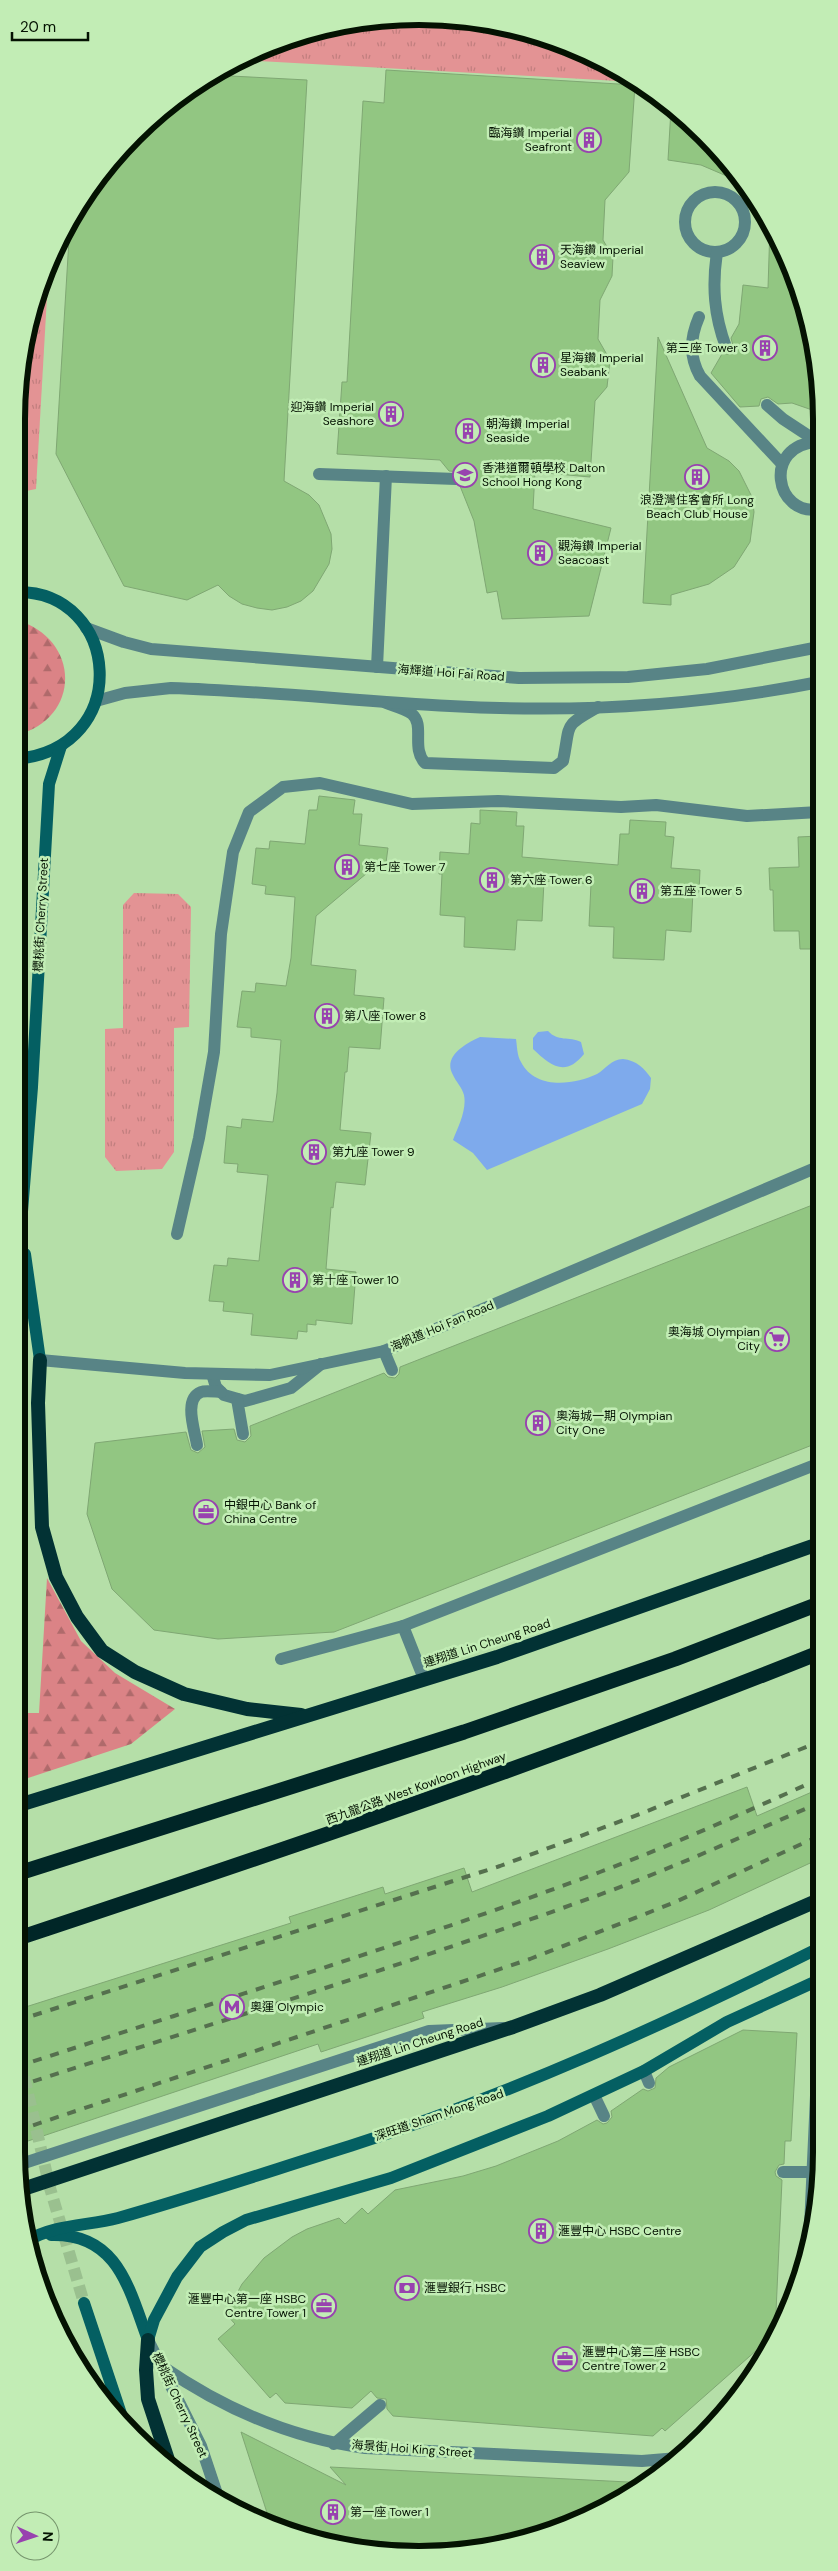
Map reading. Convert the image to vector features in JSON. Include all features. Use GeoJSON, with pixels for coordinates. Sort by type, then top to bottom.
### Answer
{"type":"FeatureCollection","features":[{"type":"Feature","properties":{"kind":"highway"},"geometry":{"type":"LineString","coordinates":[[40,1360],[38,1403],[42,1527],[56,1577],[77,1617],[102,1651],[135,1672],[184,1694],[247,1708],[304,1716]]}},
{"type":"Feature","properties":{"kind":"highway","name":"連翔道 Lin Cheung Road"},"geometry":{"type":"LineString","coordinates":[[25,1803],[496,1657],[813,1545]]}},
{"type":"Feature","properties":{"kind":"highway"},"geometry":{"type":"LineString","coordinates":[[25,1871],[464,1732],[624,1677],[813,1606]]}},
{"type":"Feature","properties":{"kind":"highway","name":"西九龍公路 West Kowloon Highway"},"geometry":{"type":"LineString","coordinates":[[25,1936],[313,1840],[639,1724],[813,1655]]}},
{"type":"Feature","properties":{"kind":"highway","name":"連翔道 Lin Cheung Road"},"geometry":{"type":"LineString","coordinates":[[27,2188],[514,2027],[600,1995],[813,1902]]}},
{"type":"Feature","properties":{"kind":"highway"},"geometry":{"type":"LineString","coordinates":[[148,2340],[146,2370],[148,2399],[167,2455]]}},
{"type":"Feature","properties":{"kind":"main road"},"geometry":{"type":"LineString","coordinates":[[25,593],[52,599],[65,607],[86,628],[95,645],[100,664],[100,683],[96,702],[88,719],[76,734],[61,746],[46,754],[25,758]]}},
{"type":"Feature","properties":{"kind":"main road","name":"櫻桃街 Cherry Street"},"geometry":{"type":"LineString","coordinates":[[25,1184],[49,784],[61,746]]}},
{"type":"Feature","properties":{"kind":"main road","name":"櫻桃街 Cherry Street"},"geometry":{"type":"LineString","coordinates":[[25,1255],[40,1360]]}},
{"type":"Feature","properties":{"kind":"main road","name":"深旺道 Sham Mong Road"},"geometry":{"type":"LineString","coordinates":[[40,2235],[78,2224],[120,2217],[433,2119],[538,2079],[716,2000],[813,1952]]}},
{"type":"Feature","properties":{"kind":"main road"},"geometry":{"type":"LineString","coordinates":[[148,2340],[157,2312],[177,2277],[200,2247],[223,2232],[246,2220],[392,2178],[594,2095],[644,2070],[728,2022],[813,1983]]}},
{"type":"Feature","properties":{"kind":"main road"},"geometry":{"type":"LineString","coordinates":[[35,2237],[40,2235],[78,2237],[94,2243],[107,2253],[120,2269],[148,2340]]}},
{"type":"Feature","properties":{"kind":"main road"},"geometry":{"type":"LineString","coordinates":[[84,2302],[119,2407]]}},
{"type":"Feature","properties":{"kind":"street"},"geometry":{"type":"LineString","coordinates":[[718,191],[728,194],[742,207],[745,227],[736,244],[717,252],[702,249],[691,240],[685,221],[687,211],[699,196],[718,191]]}},
{"type":"Feature","properties":{"kind":"street"},"geometry":{"type":"LineString","coordinates":[[717,252],[713,288],[715,308],[726,347]]}},
{"type":"Feature","properties":{"kind":"street"},"geometry":{"type":"LineString","coordinates":[[698,317],[691,345],[695,366],[700,376],[782,464]]}},
{"type":"Feature","properties":{"kind":"street"},"geometry":{"type":"LineString","coordinates":[[767,405],[813,438]]}},
{"type":"Feature","properties":{"kind":"street"},"geometry":{"type":"LineString","coordinates":[[813,443],[796,447],[788,454],[782,464],[780,475],[781,486],[786,496],[804,509],[813,509]]}},
{"type":"Feature","properties":{"kind":"street"},"geometry":{"type":"LineString","coordinates":[[319,474],[456,479]]}},
{"type":"Feature","properties":{"kind":"street"},"geometry":{"type":"LineString","coordinates":[[377,667],[386,476]]}},
{"type":"Feature","properties":{"kind":"street","name":"海輝道 Hoi Fai Road"},"geometry":{"type":"LineString","coordinates":[[86,628],[124,642],[151,649],[519,678],[628,677],[707,669],[813,648]]}},
{"type":"Feature","properties":{"kind":"street"},"geometry":{"type":"LineString","coordinates":[[96,702],[125,693],[171,688],[452,706],[631,707],[720,698],[813,683]]}},
{"type":"Feature","properties":{"kind":"street"},"geometry":{"type":"LineString","coordinates":[[381,701],[412,714],[418,722],[417,747],[420,757],[426,763],[554,768],[563,761],[567,732],[572,722],[598,707]]}},
{"type":"Feature","properties":{"kind":"street"},"geometry":{"type":"LineString","coordinates":[[177,1234],[199,1138],[214,1052],[220,934],[233,852],[249,812],[283,787],[320,783],[412,804],[498,801],[621,807],[656,806],[747,816],[813,812]]}},
{"type":"Feature","properties":{"kind":"street","name":"海帆道 Hoi Fan Road"},"geometry":{"type":"LineString","coordinates":[[40,1360],[212,1374],[270,1375],[384,1350],[813,1169]]}},
{"type":"Feature","properties":{"kind":"street"},"geometry":{"type":"LineString","coordinates":[[384,1350],[392,1370]]}},
{"type":"Feature","properties":{"kind":"street"},"geometry":{"type":"LineString","coordinates":[[197,1445],[191,1406],[194,1397],[202,1392],[221,1392],[246,1401],[291,1388],[321,1364]]}},
{"type":"Feature","properties":{"kind":"street"},"geometry":{"type":"LineString","coordinates":[[212,1374],[216,1386],[221,1392]]}},
{"type":"Feature","properties":{"kind":"street"},"geometry":{"type":"LineString","coordinates":[[237,1399],[243,1434]]}},
{"type":"Feature","properties":{"kind":"street"},"geometry":{"type":"LineString","coordinates":[[280,1659],[403,1626],[813,1466]]}},
{"type":"Feature","properties":{"kind":"street"},"geometry":{"type":"LineString","coordinates":[[403,1626],[424,1679]]}},
{"type":"Feature","properties":{"kind":"street"},"geometry":{"type":"LineString","coordinates":[[25,2163],[429,2031],[514,2027]]}},
{"type":"Feature","properties":{"kind":"street"},"geometry":{"type":"LineString","coordinates":[[644,2070],[650,2083]]}},
{"type":"Feature","properties":{"kind":"street"},"geometry":{"type":"LineString","coordinates":[[594,2095],[604,2116]]}},
{"type":"Feature","properties":{"kind":"street"},"geometry":{"type":"LineString","coordinates":[[811,2189],[813,2151]]}},
{"type":"Feature","properties":{"kind":"street"},"geometry":{"type":"LineString","coordinates":[[783,2172],[812,2172]]}},
{"type":"Feature","properties":{"kind":"street","name":"櫻桃街 Cherry Street"},"geometry":{"type":"LineString","coordinates":[[148,2340],[201,2446],[215,2489]]}},
{"type":"Feature","properties":{"kind":"street","name":"海景街 Hoi King Street"},"geometry":{"type":"LineString","coordinates":[[163,2367],[196,2389],[244,2414],[292,2433],[334,2444],[365,2448],[642,2462],[666,2459]]}},
{"type":"Feature","properties":{"kind":"street"},"geometry":{"type":"LineString","coordinates":[[334,2444],[380,2405]]}},
{"type":"Feature","properties":{"kind":"green space"},"geometry":{"type":"Polygon","coordinates":[[[419,25],[445,26],[470,28],[521,38],[570,55],[621,81],[256,61],[317,38],[368,28],[419,25]]]}},
{"type":"Feature","properties":{"kind":"green space"},"geometry":{"type":"Polygon","coordinates":[[[48,288],[36,489],[25,491],[26,393],[28,368],[38,317],[48,288]]]}},
{"type":"Feature","properties":{"kind":"green space"},"geometry":{"type":"Polygon","coordinates":[[[25,624],[37,629],[53,643],[62,660],[65,678],[62,696],[53,713],[38,726],[25,731],[25,624]]]}},
{"type":"Feature","properties":{"kind":"green space"},"geometry":{"type":"Polygon","coordinates":[[[134,893],[178,894],[191,907],[189,1027],[174,1028],[174,1152],[162,1169],[116,1171],[105,1157],[105,1029],[123,1028],[123,905],[134,893]]]}},
{"type":"Feature","properties":{"kind":"green space"},"geometry":{"type":"Polygon","coordinates":[[[47,1578],[81,1641],[115,1673],[175,1709],[131,1744],[25,1779],[25,1713],[39,1713],[47,1578]]]}},
{"type":"Feature","properties":{"kind":"water"},"geometry":{"type":"Polygon","coordinates":[[[548,1031],[556,1037],[581,1042],[584,1054],[570,1066],[564,1067],[545,1060],[533,1049],[533,1038],[538,1032],[548,1031]]]}},
{"type":"Feature","properties":{"kind":"water"},"geometry":{"type":"Polygon","coordinates":[[[480,1037],[516,1039],[520,1060],[527,1071],[545,1081],[556,1083],[588,1078],[615,1061],[623,1059],[636,1063],[646,1071],[651,1078],[650,1089],[642,1104],[487,1170],[473,1153],[453,1140],[462,1118],[465,1101],[463,1092],[450,1068],[451,1062],[453,1056],[458,1051],[480,1037]]]}},
{"type":"Feature","properties":{"kind":"building"},"geometry":{"type":"Polygon","coordinates":[[[386,70],[627,85],[635,89],[629,172],[605,200],[603,240],[613,257],[612,276],[600,300],[598,339],[610,360],[607,387],[595,401],[590,477],[535,472],[533,509],[611,528],[589,616],[502,619],[497,591],[487,593],[474,521],[460,486],[464,480],[461,472],[449,471],[440,460],[337,454],[342,382],[347,382],[363,101],[384,103],[386,70]]]}},
{"type":"Feature","properties":{"kind":"building"},"geometry":{"type":"Polygon","coordinates":[[[226,76],[307,80],[284,481],[309,495],[319,505],[331,534],[332,549],[329,564],[313,591],[301,601],[287,607],[272,610],[242,604],[229,596],[218,585],[187,600],[124,586],[56,454],[69,239],[91,200],[106,179],[140,140],[179,106],[222,78],[226,76]]]}},
{"type":"Feature","properties":{"kind":"building"},"geometry":{"type":"Polygon","coordinates":[[[671,116],[698,140],[731,178],[701,165],[668,160],[671,116]]]}},
{"type":"Feature","properties":{"kind":"building"},"geometry":{"type":"Polygon","coordinates":[[[770,240],[783,268],[800,317],[810,368],[813,410],[792,403],[778,404],[768,397],[761,399],[759,406],[740,407],[711,373],[722,354],[729,354],[734,349],[731,338],[739,324],[743,285],[768,288],[770,240]]]}},
{"type":"Feature","properties":{"kind":"building","name":"浪澄灣住客會所 Long Beach Club House"},"geometry":{"type":"Polygon","coordinates":[[[658,337],[707,448],[729,461],[739,471],[752,497],[754,512],[750,542],[734,567],[709,584],[671,595],[671,605],[643,603],[658,337]]]}},
{"type":"Feature","properties":{"kind":"building"},"geometry":{"type":"Polygon","coordinates":[[[319,796],[355,800],[353,814],[362,814],[359,845],[388,848],[385,870],[373,868],[316,916],[311,965],[356,970],[354,995],[384,998],[380,1049],[349,1047],[347,1072],[345,1072],[340,1130],[371,1133],[365,1185],[336,1182],[333,1208],[331,1207],[326,1269],[356,1272],[352,1324],[316,1320],[316,1325],[307,1324],[307,1332],[298,1331],[297,1339],[251,1335],[253,1314],[223,1311],[224,1302],[209,1301],[214,1265],[227,1266],[228,1258],[259,1261],[268,1175],[237,1172],[238,1164],[224,1163],[227,1126],[241,1128],[242,1119],[273,1122],[277,1093],[281,1040],[251,1037],[251,1028],[237,1027],[242,991],[255,992],[256,983],[286,986],[291,958],[295,897],[265,894],[266,886],[252,884],[256,848],[269,849],[270,841],[305,844],[309,810],[317,810],[319,796]]]}},
{"type":"Feature","properties":{"kind":"building"},"geometry":{"type":"Polygon","coordinates":[[[480,810],[517,812],[516,826],[524,826],[522,857],[618,865],[620,834],[629,834],[630,820],[666,822],[665,836],[674,837],[671,868],[700,870],[699,892],[693,891],[691,932],[666,930],[664,960],[613,958],[614,927],[589,926],[591,884],[544,881],[542,921],[517,920],[515,950],[464,947],[465,917],[440,915],[442,874],[439,874],[440,852],[469,854],[471,823],[480,824],[480,810]]]}},
{"type":"Feature","properties":{"kind":"building"},"geometry":{"type":"Polygon","coordinates":[[[813,836],[813,949],[800,949],[799,931],[774,931],[773,890],[770,890],[769,868],[799,867],[798,837],[813,836]]]}},
{"type":"Feature","properties":{"kind":"building","name":"奧海城一期 Olympian City One"},"geometry":{"type":"Polygon","coordinates":[[[813,1205],[813,1445],[334,1632],[218,1639],[154,1630],[112,1589],[87,1514],[95,1443],[186,1432],[191,1450],[198,1453],[205,1447],[202,1431],[234,1429],[237,1440],[245,1442],[251,1436],[250,1426],[384,1373],[388,1377],[395,1378],[399,1374],[400,1367],[813,1205]]]}},
{"type":"Feature","properties":{"kind":"building","name":"奧運 Olympic"},"geometry":{"type":"Polygon","coordinates":[[[747,1787],[757,1816],[813,1792],[813,1862],[709,1910],[502,1987],[422,2012],[424,2018],[321,2052],[318,2044],[25,2142],[25,2007],[291,1923],[289,1917],[383,1887],[385,1894],[464,1868],[472,1892],[747,1787]]]}},
{"type":"Feature","properties":{"kind":"building","name":"滙豐中心 HSBC Centre"},"geometry":{"type":"Polygon","coordinates":[[[743,2030],[797,2033],[791,2141],[785,2141],[784,2164],[779,2165],[775,2172],[776,2176],[782,2180],[776,2318],[762,2346],[665,2431],[662,2428],[653,2436],[393,2416],[387,2409],[386,2399],[377,2398],[371,2391],[352,2408],[285,2403],[276,2393],[270,2398],[218,2339],[235,2324],[226,2314],[242,2284],[264,2258],[292,2237],[307,2229],[339,2218],[345,2224],[362,2208],[368,2214],[395,2190],[463,2176],[496,2166],[558,2141],[597,2120],[603,2124],[607,2123],[612,2117],[611,2111],[643,2089],[648,2091],[655,2088],[656,2078],[669,2067],[743,2030]]]}},
{"type":"Feature","properties":{"kind":"building"},"geometry":{"type":"Polygon","coordinates":[[[241,2432],[346,2485],[330,2467],[634,2482],[593,2505],[546,2525],[521,2533],[470,2543],[419,2546],[368,2543],[317,2533],[268,2516],[241,2432]]]}},
{"type":"Feature","properties":{"kind":"tunnel"},"geometry":{"type":"LineString","coordinates":[[25,2081],[50,2188],[84,2303]]}},
{"type":"Feature","properties":{"kind":"railway"},"geometry":{"type":"LineString","coordinates":[[25,2018],[500,1866],[640,1814],[813,1744]]}},
{"type":"Feature","properties":{"kind":"railway"},"geometry":{"type":"LineString","coordinates":[[25,2064],[455,1924],[528,1898],[656,1850],[813,1782]]}},
{"type":"Feature","properties":{"kind":"railway"},"geometry":{"type":"LineString","coordinates":[[25,2084],[387,1968],[534,1918],[661,1871],[813,1806]]}},
{"type":"Feature","properties":{"kind":"railway"},"geometry":{"type":"LineString","coordinates":[[25,2128],[530,1959],[673,1903],[813,1839]]}},
{"type":"Feature","properties":{"kind":"place","name":"臨海鑽 Imperial Seafront"},"geometry":{"type":"Point","coordinates":[589,140]}},
{"type":"Feature","properties":{"kind":"place","name":"天海鑽 Imperial Seaview"},"geometry":{"type":"Point","coordinates":[542,257]}},
{"type":"Feature","properties":{"kind":"place","name":"第三座 Tower 3"},"geometry":{"type":"Point","coordinates":[765,348]}},
{"type":"Feature","properties":{"kind":"place","name":"星海鑽 Imperial Seabank"},"geometry":{"type":"Point","coordinates":[543,365]}},
{"type":"Feature","properties":{"kind":"place","name":"迎海鑽 Imperial Seashore"},"geometry":{"type":"Point","coordinates":[391,414]}},
{"type":"Feature","properties":{"kind":"place","name":"朝海鑽 Imperial Seaside"},"geometry":{"type":"Point","coordinates":[468,431]}},
{"type":"Feature","properties":{"kind":"place","name":"香港道爾頓學校 Dalton School Hong Kong"},"geometry":{"type":"Point","coordinates":[465,475]}},
{"type":"Feature","properties":{"kind":"place","name":"浪澄灣住客會所 Long Beach Club House"},"geometry":{"type":"Point","coordinates":[697,477]}},
{"type":"Feature","properties":{"kind":"place","name":"觀海鑽 Imperial Seacoast"},"geometry":{"type":"Point","coordinates":[540,553]}},
{"type":"Feature","properties":{"kind":"place","name":"第七座 Tower 7"},"geometry":{"type":"Point","coordinates":[347,867]}},
{"type":"Feature","properties":{"kind":"place","name":"第六座 Tower 6"},"geometry":{"type":"Point","coordinates":[492,880]}},
{"type":"Feature","properties":{"kind":"place","name":"第五座 Tower 5"},"geometry":{"type":"Point","coordinates":[642,891]}},
{"type":"Feature","properties":{"kind":"place","name":"第八座 Tower 8"},"geometry":{"type":"Point","coordinates":[327,1016]}},
{"type":"Feature","properties":{"kind":"place","name":"第九座 Tower 9"},"geometry":{"type":"Point","coordinates":[314,1152]}},
{"type":"Feature","properties":{"kind":"place","name":"第十座 Tower 10"},"geometry":{"type":"Point","coordinates":[295,1280]}},
{"type":"Feature","properties":{"kind":"place","name":"奧海城 Olympian City"},"geometry":{"type":"Point","coordinates":[777,1339]}},
{"type":"Feature","properties":{"kind":"place","name":"奧海城一期 Olympian City One"},"geometry":{"type":"Point","coordinates":[538,1423]}},
{"type":"Feature","properties":{"kind":"place","name":"中銀中心 Bank of China Centre"},"geometry":{"type":"Point","coordinates":[206,1512]}},
{"type":"Feature","properties":{"kind":"place","name":"奧運 Olympic"},"geometry":{"type":"Point","coordinates":[232,2007]}},
{"type":"Feature","properties":{"kind":"place","name":"滙豐中心 HSBC Centre"},"geometry":{"type":"Point","coordinates":[541,2231]}},
{"type":"Feature","properties":{"kind":"place","name":"滙豐銀行 HSBC"},"geometry":{"type":"Point","coordinates":[407,2288]}},
{"type":"Feature","properties":{"kind":"place","name":"滙豐中心第一座 HSBC Centre Tower 1"},"geometry":{"type":"Point","coordinates":[324,2306]}},
{"type":"Feature","properties":{"kind":"place","name":"滙豐中心第二座 HSBC Centre Tower 2"},"geometry":{"type":"Point","coordinates":[565,2359]}},
{"type":"Feature","properties":{"kind":"place","name":"第一座 Tower 1"},"geometry":{"type":"Point","coordinates":[333,2512]}}]}
